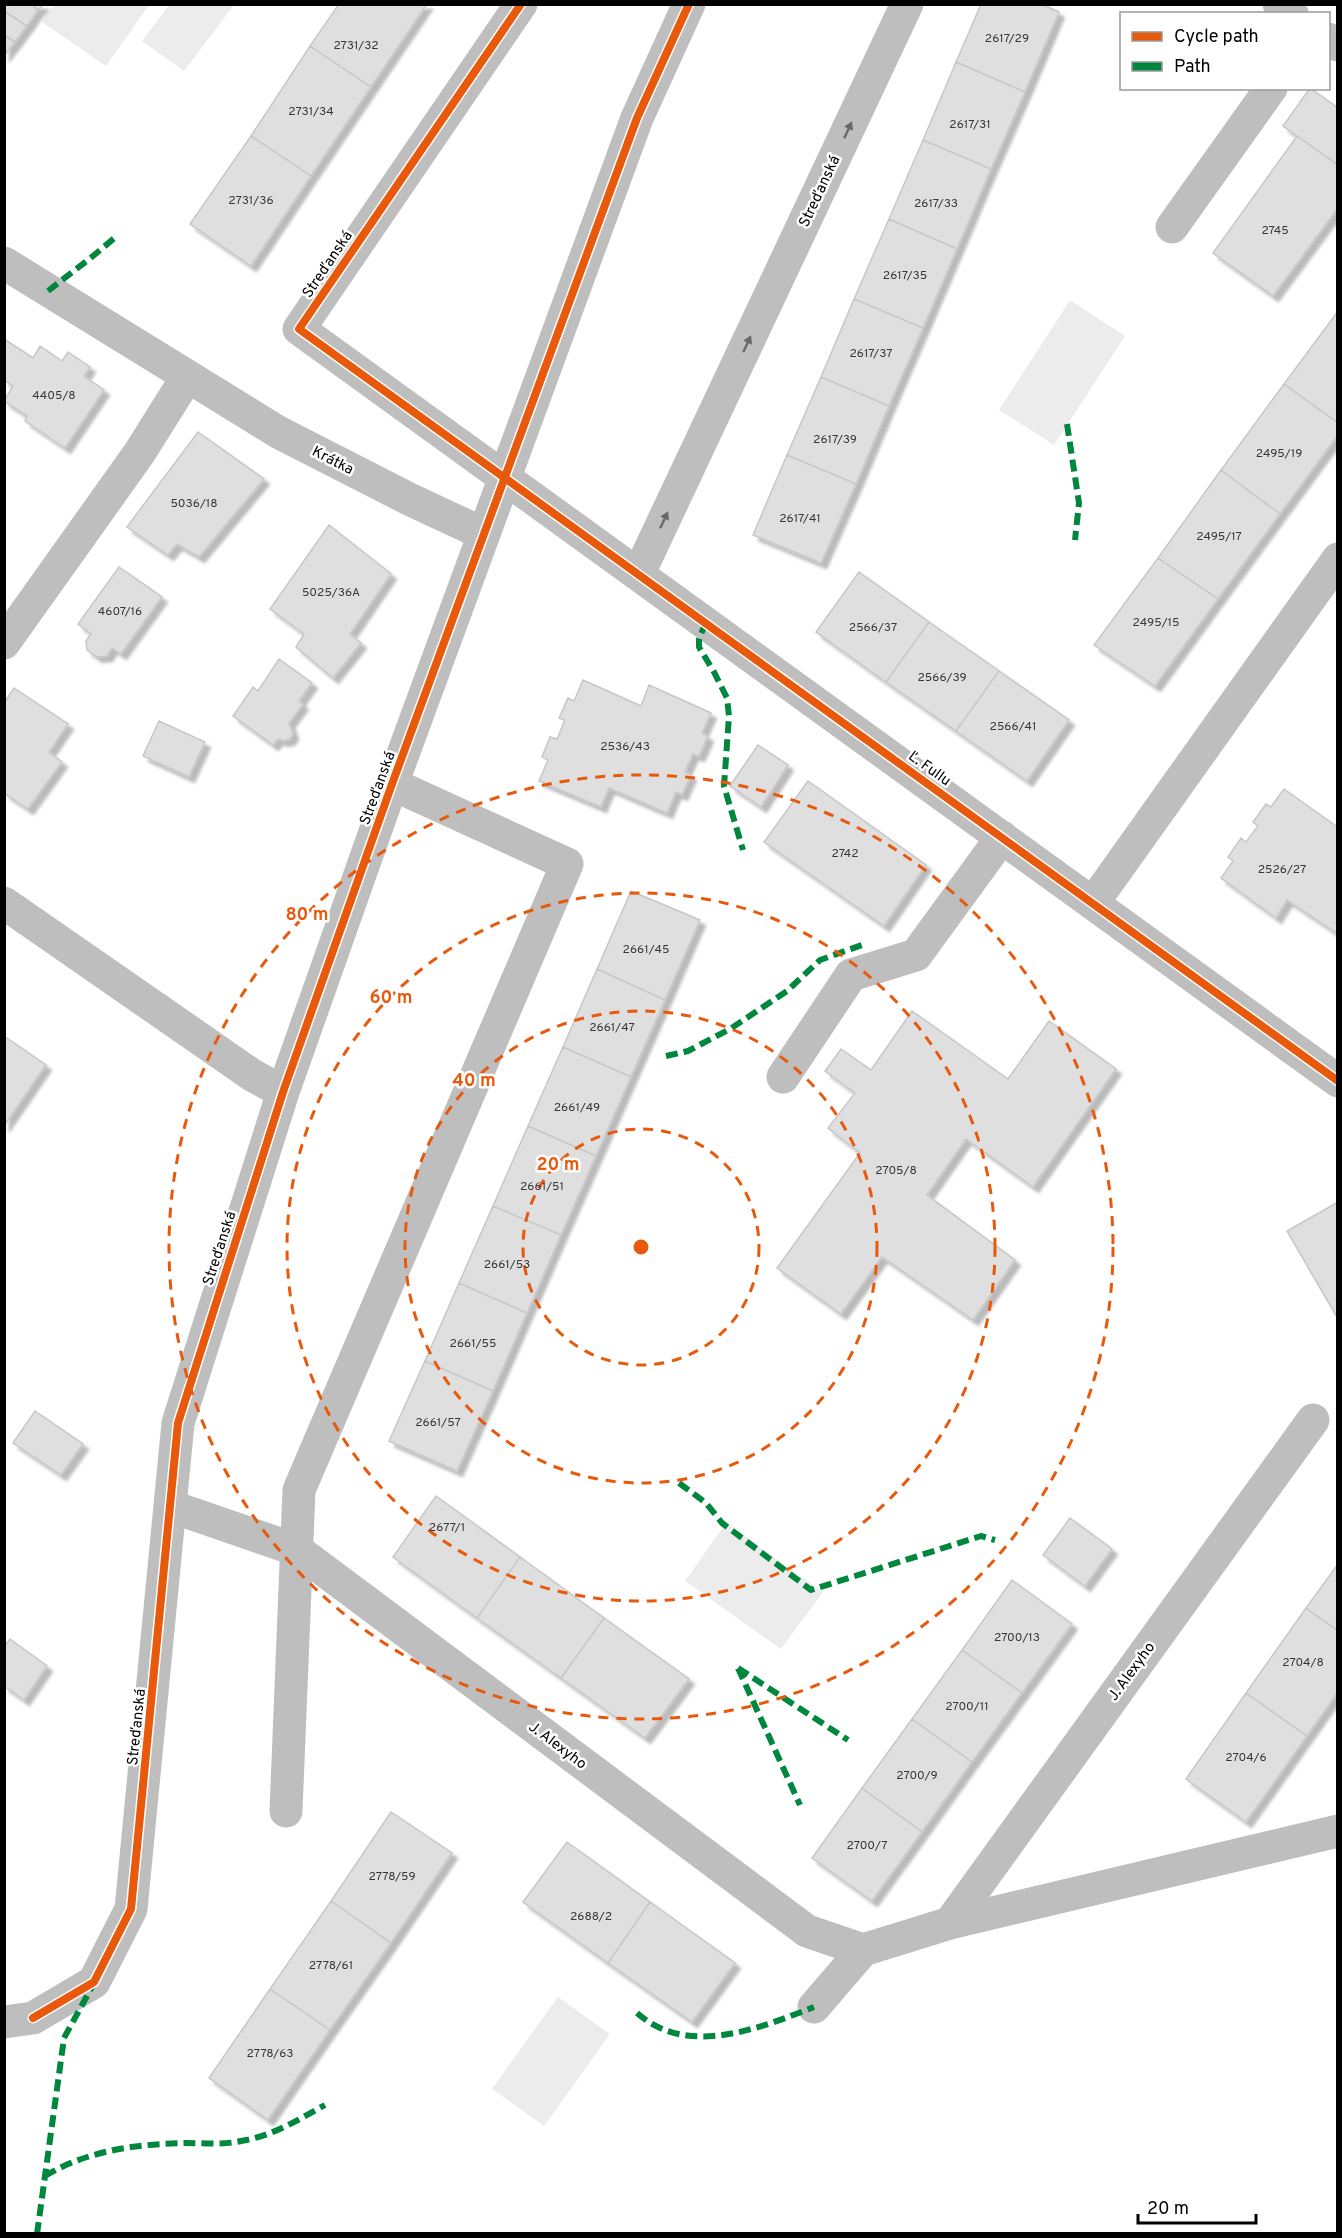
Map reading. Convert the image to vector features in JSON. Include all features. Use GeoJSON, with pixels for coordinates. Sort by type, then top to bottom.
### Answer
{"type":"FeatureCollection","features":[{"type":"Feature","properties":{"kind":"street","name":"Streďanská"},"geometry":{"type":"LineString","coordinates":[[504,479],[299,328],[521,4]]}},
{"type":"Feature","properties":{"kind":"street","name":"Streďanská"},"geometry":{"type":"LineString","coordinates":[[19,2020],[94,1982],[132,1909],[178,1424],[283,1092],[392,784],[637,118],[689,4]]}},
{"type":"Feature","properties":{"kind":"street","name":"Streďanská"},"geometry":{"type":"LineString","coordinates":[[639,573],[907,4]]}},
{"type":"Feature","properties":{"kind":"street"},"geometry":{"type":"LineString","coordinates":[[1172,227],[1270,90]]}},
{"type":"Feature","properties":{"kind":"street","name":"Krátka"},"geometry":{"type":"LineString","coordinates":[[4,263],[278,432],[409,499],[484,534]]}},
{"type":"Feature","properties":{"kind":"street"},"geometry":{"type":"LineString","coordinates":[[4,643],[140,452],[187,377]]}},
{"type":"Feature","properties":{"kind":"street","name":"Ľ. Fullu"},"geometry":{"type":"LineString","coordinates":[[504,479],[639,573],[1338,1081]]}},
{"type":"Feature","properties":{"kind":"street"},"geometry":{"type":"LineString","coordinates":[[1093,903],[1338,559]]}},
{"type":"Feature","properties":{"kind":"street","name":"Streďanská"},"geometry":{"type":"LineString","coordinates":[[286,1810],[299,1490],[567,864],[392,784]]}},
{"type":"Feature","properties":{"kind":"street"},"geometry":{"type":"LineString","coordinates":[[783,1077],[851,975],[916,955],[1002,837]]}},
{"type":"Feature","properties":{"kind":"street"},"geometry":{"type":"LineString","coordinates":[[4,903],[252,1075],[283,1092]]}},
{"type":"Feature","properties":{"kind":"street","name":"J. Alexyho"},"geometry":{"type":"LineString","coordinates":[[950,1923],[1313,1420]]}},
{"type":"Feature","properties":{"kind":"street","name":"J. Alexyho"},"geometry":{"type":"LineString","coordinates":[[170,1506],[297,1550],[807,1930],[863,1950]]}},
{"type":"Feature","properties":{"kind":"street"},"geometry":{"type":"LineString","coordinates":[[814,2007],[863,1950],[950,1923],[1338,1831]]}},
{"type":"Feature","properties":{"kind":"shaded area"},"geometry":{"type":"Polygon","coordinates":[[[54,5],[149,5],[106,66],[42,22],[54,5]]]}},
{"type":"Feature","properties":{"kind":"shaded area"},"geometry":{"type":"Polygon","coordinates":[[[169,5],[234,5],[184,71],[142,41],[169,5]]]}},
{"type":"Feature","properties":{"kind":"shaded area"},"geometry":{"type":"Polygon","coordinates":[[[1070,300],[1125,336],[1054,445],[999,410],[1070,300]]]}},
{"type":"Feature","properties":{"kind":"shaded area"},"geometry":{"type":"Polygon","coordinates":[[[726,1523],[823,1592],[781,1649],[685,1581],[726,1523]]]}},
{"type":"Feature","properties":{"kind":"shaded area"},"geometry":{"type":"Polygon","coordinates":[[[558,1997],[610,2034],[544,2126],[492,2089],[558,1997]]]}},
{"type":"Feature","properties":{"kind":"building"},"geometry":{"type":"Polygon","coordinates":[[[4,4],[30,4],[38,10],[27,26],[4,11],[4,4]]]}},
{"type":"Feature","properties":{"kind":"building"},"geometry":{"type":"Polygon","coordinates":[[[30,4],[43,4],[39,10],[30,4]]]}},
{"type":"Feature","properties":{"kind":"building"},"geometry":{"type":"Polygon","coordinates":[[[339,4],[427,4],[371,87],[310,46],[339,4]]]}},
{"type":"Feature","properties":{"kind":"building"},"geometry":{"type":"Polygon","coordinates":[[[981,4],[1041,4],[1059,12],[1025,92],[956,62],[981,4]]]}},
{"type":"Feature","properties":{"kind":"building"},"geometry":{"type":"Polygon","coordinates":[[[4,11],[27,26],[15,42],[4,35],[4,11]]]}},
{"type":"Feature","properties":{"kind":"building"},"geometry":{"type":"Polygon","coordinates":[[[4,35],[15,42],[4,56],[4,35]]]}},
{"type":"Feature","properties":{"kind":"building"},"geometry":{"type":"Polygon","coordinates":[[[310,46],[371,87],[311,176],[251,136],[310,46]]]}},
{"type":"Feature","properties":{"kind":"building"},"geometry":{"type":"Polygon","coordinates":[[[956,62],[1025,92],[991,169],[923,140],[956,62]]]}},
{"type":"Feature","properties":{"kind":"building"},"geometry":{"type":"Polygon","coordinates":[[[1309,90],[1313,90],[1338,108],[1338,165],[1283,126],[1309,90]]]}},
{"type":"Feature","properties":{"kind":"building"},"geometry":{"type":"Polygon","coordinates":[[[251,136],[311,176],[251,266],[190,224],[251,136]]]}},
{"type":"Feature","properties":{"kind":"building"},"geometry":{"type":"Polygon","coordinates":[[[1297,136],[1338,165],[1338,208],[1273,296],[1213,253],[1297,136]]]}},
{"type":"Feature","properties":{"kind":"building"},"geometry":{"type":"Polygon","coordinates":[[[923,140],[991,169],[957,249],[889,219],[923,140]]]}},
{"type":"Feature","properties":{"kind":"building"},"geometry":{"type":"Polygon","coordinates":[[[889,219],[957,249],[923,328],[854,299],[889,219]]]}},
{"type":"Feature","properties":{"kind":"building"},"geometry":{"type":"Polygon","coordinates":[[[854,299],[923,328],[889,406],[821,377],[854,299]]]}},
{"type":"Feature","properties":{"kind":"building"},"geometry":{"type":"Polygon","coordinates":[[[1338,311],[1338,423],[1284,384],[1338,311]]]}},
{"type":"Feature","properties":{"kind":"building"},"geometry":{"type":"Polygon","coordinates":[[[4,339],[33,358],[40,346],[62,361],[68,352],[90,367],[84,376],[104,390],[65,448],[25,421],[27,416],[4,401],[13,386],[4,380],[4,339]]]}},
{"type":"Feature","properties":{"kind":"building"},"geometry":{"type":"Polygon","coordinates":[[[821,377],[889,406],[856,484],[787,455],[821,377]]]}},
{"type":"Feature","properties":{"kind":"building"},"geometry":{"type":"Polygon","coordinates":[[[1284,384],[1338,423],[1338,435],[1280,514],[1221,470],[1284,384]]]}},
{"type":"Feature","properties":{"kind":"building"},"geometry":{"type":"Polygon","coordinates":[[[198,432],[264,479],[199,557],[177,544],[168,555],[127,527],[198,432]]]}},
{"type":"Feature","properties":{"kind":"building"},"geometry":{"type":"Polygon","coordinates":[[[787,455],[856,484],[821,563],[753,535],[787,455]]]}},
{"type":"Feature","properties":{"kind":"building"},"geometry":{"type":"Polygon","coordinates":[[[1221,470],[1280,514],[1218,599],[1158,558],[1221,470]]]}},
{"type":"Feature","properties":{"kind":"building"},"geometry":{"type":"Polygon","coordinates":[[[329,525],[391,574],[350,634],[361,643],[333,678],[296,647],[304,634],[270,609],[329,525]]]}},
{"type":"Feature","properties":{"kind":"building"},"geometry":{"type":"Polygon","coordinates":[[[1158,558],[1218,599],[1155,686],[1094,645],[1158,558]]]}},
{"type":"Feature","properties":{"kind":"building"},"geometry":{"type":"Polygon","coordinates":[[[119,567],[162,597],[121,654],[112,648],[107,656],[97,657],[87,650],[86,641],[91,634],[78,624],[119,567]]]}},
{"type":"Feature","properties":{"kind":"building"},"geometry":{"type":"Polygon","coordinates":[[[859,572],[929,622],[886,682],[816,632],[859,572]]]}},
{"type":"Feature","properties":{"kind":"building"},"geometry":{"type":"Polygon","coordinates":[[[929,622],[999,671],[956,731],[886,682],[929,622]]]}},
{"type":"Feature","properties":{"kind":"building"},"geometry":{"type":"Polygon","coordinates":[[[279,659],[312,683],[299,701],[303,704],[289,723],[293,734],[290,739],[283,741],[278,739],[273,745],[233,716],[253,687],[258,691],[279,659]]]}},
{"type":"Feature","properties":{"kind":"building"},"geometry":{"type":"Polygon","coordinates":[[[999,671],[1069,720],[1027,781],[956,731],[999,671]]]}},
{"type":"Feature","properties":{"kind":"building"},"geometry":{"type":"Polygon","coordinates":[[[583,680],[641,706],[649,685],[711,713],[702,733],[708,736],[699,756],[693,754],[685,772],[691,775],[682,795],[676,792],[667,813],[609,788],[601,807],[539,781],[548,760],[542,757],[550,737],[557,739],[565,720],[559,718],[568,698],[574,701],[583,680]]]}},
{"type":"Feature","properties":{"kind":"building"},"geometry":{"type":"Polygon","coordinates":[[[14,688],[68,724],[49,752],[62,762],[28,809],[4,793],[4,703],[14,688]]]}},
{"type":"Feature","properties":{"kind":"building"},"geometry":{"type":"Polygon","coordinates":[[[159,721],[205,742],[189,777],[143,756],[159,721]]]}},
{"type":"Feature","properties":{"kind":"building"},"geometry":{"type":"Polygon","coordinates":[[[758,745],[788,765],[761,807],[730,786],[758,745]]]}},
{"type":"Feature","properties":{"kind":"building"},"geometry":{"type":"Polygon","coordinates":[[[808,781],[926,865],[884,926],[764,842],[808,781]]]}},
{"type":"Feature","properties":{"kind":"building"},"geometry":{"type":"Polygon","coordinates":[[[1284,789],[1336,826],[1338,823],[1338,934],[1287,900],[1276,918],[1221,878],[1233,861],[1228,857],[1241,838],[1246,842],[1258,826],[1253,822],[1266,804],[1271,807],[1284,789]]]}},
{"type":"Feature","properties":{"kind":"building"},"geometry":{"type":"Polygon","coordinates":[[[631,891],[700,920],[665,1000],[597,969],[631,891]]]}},
{"type":"Feature","properties":{"kind":"building"},"geometry":{"type":"Polygon","coordinates":[[[597,969],[665,1000],[631,1077],[563,1047],[597,969]]]}},
{"type":"Feature","properties":{"kind":"building"},"geometry":{"type":"Polygon","coordinates":[[[912,1011],[1008,1079],[1049,1021],[1116,1069],[1033,1187],[966,1139],[927,1195],[1015,1260],[973,1320],[882,1257],[841,1314],[777,1268],[860,1153],[828,1128],[855,1093],[825,1071],[841,1049],[871,1070],[912,1011]]]}},
{"type":"Feature","properties":{"kind":"building"},"geometry":{"type":"Polygon","coordinates":[[[4,1036],[46,1065],[4,1126],[4,1036]]]}},
{"type":"Feature","properties":{"kind":"building"},"geometry":{"type":"Polygon","coordinates":[[[563,1047],[631,1077],[596,1156],[528,1126],[563,1047]]]}},
{"type":"Feature","properties":{"kind":"building"},"geometry":{"type":"Polygon","coordinates":[[[528,1126],[596,1156],[561,1235],[493,1206],[528,1126]]]}},
{"type":"Feature","properties":{"kind":"building"},"geometry":{"type":"Polygon","coordinates":[[[1338,1202],[1338,1319],[1287,1231],[1338,1202]]]}},
{"type":"Feature","properties":{"kind":"building"},"geometry":{"type":"Polygon","coordinates":[[[493,1206],[561,1235],[527,1313],[459,1283],[493,1206]]]}},
{"type":"Feature","properties":{"kind":"building"},"geometry":{"type":"Polygon","coordinates":[[[459,1283],[527,1313],[493,1391],[425,1361],[459,1283]]]}},
{"type":"Feature","properties":{"kind":"building"},"geometry":{"type":"Polygon","coordinates":[[[425,1361],[493,1391],[457,1471],[389,1441],[425,1361]]]}},
{"type":"Feature","properties":{"kind":"building"},"geometry":{"type":"Polygon","coordinates":[[[35,1411],[83,1444],[61,1475],[13,1443],[35,1411]]]}},
{"type":"Feature","properties":{"kind":"building"},"geometry":{"type":"Polygon","coordinates":[[[436,1496],[520,1557],[477,1618],[393,1557],[436,1496]]]}},
{"type":"Feature","properties":{"kind":"building"},"geometry":{"type":"Polygon","coordinates":[[[1070,1518],[1112,1549],[1085,1586],[1043,1555],[1070,1518]]]}},
{"type":"Feature","properties":{"kind":"building"},"geometry":{"type":"Polygon","coordinates":[[[520,1557],[604,1618],[561,1678],[477,1618],[520,1557]]]}},
{"type":"Feature","properties":{"kind":"building"},"geometry":{"type":"Polygon","coordinates":[[[1338,1564],[1338,1631],[1306,1608],[1338,1564]]]}},
{"type":"Feature","properties":{"kind":"building"},"geometry":{"type":"Polygon","coordinates":[[[1012,1580],[1072,1624],[1022,1693],[962,1650],[1012,1580]]]}},
{"type":"Feature","properties":{"kind":"building"},"geometry":{"type":"Polygon","coordinates":[[[1306,1608],[1338,1631],[1338,1692],[1307,1736],[1246,1693],[1306,1608]]]}},
{"type":"Feature","properties":{"kind":"building"},"geometry":{"type":"Polygon","coordinates":[[[604,1618],[689,1679],[645,1738],[561,1678],[604,1618]]]}},
{"type":"Feature","properties":{"kind":"building"},"geometry":{"type":"Polygon","coordinates":[[[10,1639],[47,1666],[24,1700],[4,1686],[4,1647],[10,1639]]]}},
{"type":"Feature","properties":{"kind":"building"},"geometry":{"type":"Polygon","coordinates":[[[962,1650],[1022,1693],[972,1762],[912,1719],[962,1650]]]}},
{"type":"Feature","properties":{"kind":"building"},"geometry":{"type":"Polygon","coordinates":[[[1246,1693],[1307,1736],[1246,1822],[1186,1779],[1246,1693]]]}},
{"type":"Feature","properties":{"kind":"building"},"geometry":{"type":"Polygon","coordinates":[[[912,1719],[972,1762],[922,1832],[862,1788],[912,1719]]]}},
{"type":"Feature","properties":{"kind":"building"},"geometry":{"type":"Polygon","coordinates":[[[862,1788],[922,1832],[872,1901],[812,1858],[862,1788]]]}},
{"type":"Feature","properties":{"kind":"building"},"geometry":{"type":"Polygon","coordinates":[[[391,1812],[452,1853],[391,1943],[331,1901],[391,1812]]]}},
{"type":"Feature","properties":{"kind":"building"},"geometry":{"type":"Polygon","coordinates":[[[567,1842],[650,1902],[608,1963],[523,1902],[567,1842]]]}},
{"type":"Feature","properties":{"kind":"building"},"geometry":{"type":"Polygon","coordinates":[[[331,1901],[391,1943],[330,2030],[270,1989],[331,1901]]]}},
{"type":"Feature","properties":{"kind":"building"},"geometry":{"type":"Polygon","coordinates":[[[650,1902],[735,1963],[692,2022],[608,1963],[650,1902]]]}},
{"type":"Feature","properties":{"kind":"building"},"geometry":{"type":"Polygon","coordinates":[[[270,1989],[330,2030],[268,2120],[209,2078],[270,1989]]]}},
{"type":"Feature","properties":{"kind":"marked path"},"geometry":{"type":"LineString","coordinates":[[48,291],[118,235]]}},
{"type":"Feature","properties":{"kind":"marked path"},"geometry":{"type":"LineString","coordinates":[[1067,424],[1079,503],[1075,540]]}},
{"type":"Feature","properties":{"kind":"marked path"},"geometry":{"type":"LineString","coordinates":[[706,622],[699,639],[699,647],[727,698],[729,716],[724,786],[743,850]]}},
{"type":"Feature","properties":{"kind":"marked path"},"geometry":{"type":"LineString","coordinates":[[666,1056],[688,1051],[730,1029],[787,991],[820,960],[862,945]]}},
{"type":"Feature","properties":{"kind":"marked path"},"geometry":{"type":"LineString","coordinates":[[679,1483],[706,1503],[722,1523],[811,1590],[981,1536],[995,1540]]}},
{"type":"Feature","properties":{"kind":"marked path"},"geometry":{"type":"LineString","coordinates":[[738,1668],[800,1805]]}},
{"type":"Feature","properties":{"kind":"marked path"},"geometry":{"type":"LineString","coordinates":[[738,1668],[848,1740]]}},
{"type":"Feature","properties":{"kind":"marked path"},"geometry":{"type":"LineString","coordinates":[[37,2234],[64,2038],[93,1985]]}},
{"type":"Feature","properties":{"kind":"marked path"},"geometry":{"type":"LineString","coordinates":[[637,2013],[657,2027],[679,2034],[701,2036],[724,2035],[748,2030],[814,2007]]}},
{"type":"Feature","properties":{"kind":"marked path"},"geometry":{"type":"LineString","coordinates":[[45,2176],[78,2160],[114,2150],[168,2144],[228,2143],[252,2139],[284,2127],[325,2105]]}},
{"type":"Feature","properties":{"kind":"cycle path"},"geometry":{"type":"LineString","coordinates":[[521,4],[299,329],[1338,1081]]}},
{"type":"Feature","properties":{"kind":"cycle path"},"geometry":{"type":"LineString","coordinates":[[33,2018],[94,1982],[131,1909],[178,1423],[283,1092],[392,784],[637,118],[689,4]]}}]}
